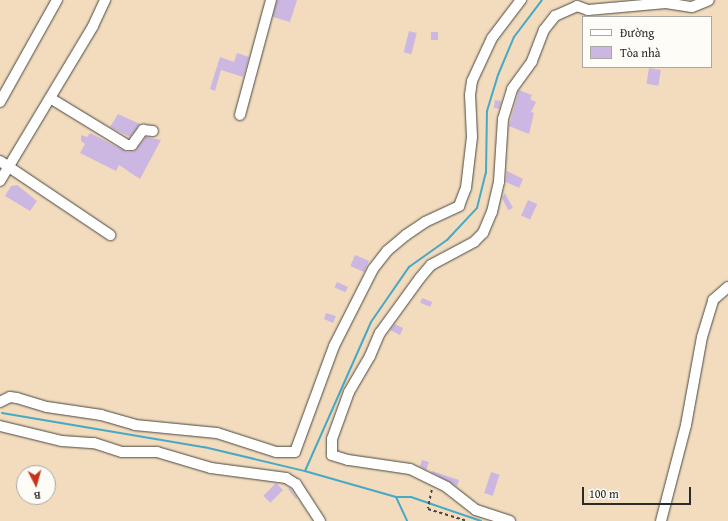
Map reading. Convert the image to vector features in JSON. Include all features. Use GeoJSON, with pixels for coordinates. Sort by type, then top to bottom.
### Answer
{"type":"FeatureCollection","features":[{"type":"Feature","properties":{"kind":"street"},"geometry":{"type":"LineString","coordinates":[[0,102],[57,0]]}},
{"type":"Feature","properties":{"kind":"street"},"geometry":{"type":"LineString","coordinates":[[0,181],[10,167],[93,26],[105,0]]}},
{"type":"Feature","properties":{"kind":"street"},"geometry":{"type":"LineString","coordinates":[[240,115],[271,0]]}},
{"type":"Feature","properties":{"kind":"street"},"geometry":{"type":"LineString","coordinates":[[0,402],[10,397],[16,398],[47,407],[118,419],[135,425],[216,433],[276,452],[295,452],[334,346],[374,269],[387,251],[406,235],[425,222],[459,206],[466,188],[472,137],[470,95],[476,70],[484,57],[492,38],[521,0]]}},
{"type":"Feature","properties":{"kind":"street"},"geometry":{"type":"LineString","coordinates":[[510,521],[476,510],[447,487],[410,468],[342,459],[332,455],[330,450],[332,439],[349,392],[384,328],[431,265],[474,242],[483,233],[492,212],[499,182],[503,119],[512,89],[532,61],[549,24],[555,16],[578,3],[588,10],[666,3],[692,7],[709,0]]}},
{"type":"Feature","properties":{"kind":"street"},"geometry":{"type":"LineString","coordinates":[[50,98],[127,145],[132,145],[143,130],[153,131]]}},
{"type":"Feature","properties":{"kind":"street"},"geometry":{"type":"LineString","coordinates":[[0,161],[110,235]]}},
{"type":"Feature","properties":{"kind":"street"},"geometry":{"type":"LineString","coordinates":[[661,521],[686,425],[702,337],[713,300],[728,287]]}},
{"type":"Feature","properties":{"kind":"street"},"geometry":{"type":"LineString","coordinates":[[0,426],[62,441],[94,443],[122,452],[157,452],[211,468],[286,478],[296,484],[320,521]]}},
{"type":"Feature","properties":{"kind":"path"},"geometry":{"type":"LineString","coordinates":[[430,497],[428,506],[430,511],[467,521]]}},
{"type":"Feature","properties":{"kind":"building"},"geometry":{"type":"Polygon","coordinates":[[[277,0],[297,0],[290,22],[273,17],[277,0]]]}},
{"type":"Feature","properties":{"kind":"building"},"geometry":{"type":"Polygon","coordinates":[[[409,31],[417,33],[411,54],[404,52],[409,31]]]}},
{"type":"Feature","properties":{"kind":"building"},"geometry":{"type":"Polygon","coordinates":[[[431,32],[438,32],[438,40],[431,40],[431,32]]]}},
{"type":"Feature","properties":{"kind":"building"},"geometry":{"type":"Polygon","coordinates":[[[237,53],[249,57],[243,77],[221,70],[215,91],[210,89],[220,57],[234,62],[237,53]]]}},
{"type":"Feature","properties":{"kind":"building"},"geometry":{"type":"Polygon","coordinates":[[[649,68],[661,70],[658,86],[646,84],[649,68]]]}},
{"type":"Feature","properties":{"kind":"building"},"geometry":{"type":"Polygon","coordinates":[[[519,90],[532,95],[530,99],[536,102],[531,112],[534,113],[529,134],[509,126],[519,90]]]}},
{"type":"Feature","properties":{"kind":"building"},"geometry":{"type":"Polygon","coordinates":[[[495,100],[501,101],[500,109],[494,108],[495,100]]]}},
{"type":"Feature","properties":{"kind":"building"},"geometry":{"type":"Polygon","coordinates":[[[118,114],[140,124],[130,137],[110,127],[118,114]]]}},
{"type":"Feature","properties":{"kind":"building"},"geometry":{"type":"Polygon","coordinates":[[[90,133],[127,152],[135,151],[146,137],[161,140],[140,179],[119,165],[116,171],[80,153],[85,144],[81,141],[81,135],[87,137],[90,133]]]}},
{"type":"Feature","properties":{"kind":"building"},"geometry":{"type":"Polygon","coordinates":[[[507,171],[523,179],[519,188],[506,182],[507,171]]]}},
{"type":"Feature","properties":{"kind":"building"},"geometry":{"type":"Polygon","coordinates":[[[17,185],[37,201],[30,211],[5,196],[11,186],[17,185]]]}},
{"type":"Feature","properties":{"kind":"building"},"geometry":{"type":"Polygon","coordinates":[[[505,193],[513,208],[508,210],[502,198],[505,193]]]}},
{"type":"Feature","properties":{"kind":"building"},"geometry":{"type":"Polygon","coordinates":[[[528,200],[537,204],[530,220],[521,216],[528,200]]]}},
{"type":"Feature","properties":{"kind":"building"},"geometry":{"type":"Polygon","coordinates":[[[355,255],[369,261],[364,272],[350,266],[355,255]]]}},
{"type":"Feature","properties":{"kind":"building"},"geometry":{"type":"Polygon","coordinates":[[[337,282],[348,287],[346,292],[335,287],[337,282]]]}},
{"type":"Feature","properties":{"kind":"building"},"geometry":{"type":"Polygon","coordinates":[[[422,298],[432,302],[430,307],[420,303],[422,298]]]}},
{"type":"Feature","properties":{"kind":"building"},"geometry":{"type":"Polygon","coordinates":[[[326,313],[336,316],[333,323],[324,319],[326,313]]]}},
{"type":"Feature","properties":{"kind":"building"},"geometry":{"type":"Polygon","coordinates":[[[395,324],[403,328],[400,335],[390,330],[395,324]]]}},
{"type":"Feature","properties":{"kind":"building"},"geometry":{"type":"Polygon","coordinates":[[[422,460],[429,462],[426,470],[420,466],[422,460]]]}},
{"type":"Feature","properties":{"kind":"building"},"geometry":{"type":"Polygon","coordinates":[[[432,471],[459,480],[457,486],[431,472],[432,471]]]}},
{"type":"Feature","properties":{"kind":"building"},"geometry":{"type":"Polygon","coordinates":[[[491,472],[500,475],[493,496],[484,493],[491,472]]]}},
{"type":"Feature","properties":{"kind":"building"},"geometry":{"type":"Polygon","coordinates":[[[276,483],[283,490],[270,503],[263,496],[276,483]]]}},
{"type":"Feature","properties":{"kind":"building"},"geometry":{"type":"Polygon","coordinates":[[[290,488],[297,498],[296,499],[288,489],[290,488]]]}},
{"type":"Feature","properties":{"kind":"waterway"},"geometry":{"type":"LineString","coordinates":[[481,521],[411,497],[396,497],[305,471],[371,322],[409,267],[447,240],[477,208],[486,173],[487,111],[498,75],[514,37],[542,0]]}},
{"type":"Feature","properties":{"kind":"waterway"},"geometry":{"type":"LineString","coordinates":[[2,413],[204,447],[305,471]]}},
{"type":"Feature","properties":{"kind":"waterway"},"geometry":{"type":"LineString","coordinates":[[396,497],[407,521]]}}]}
